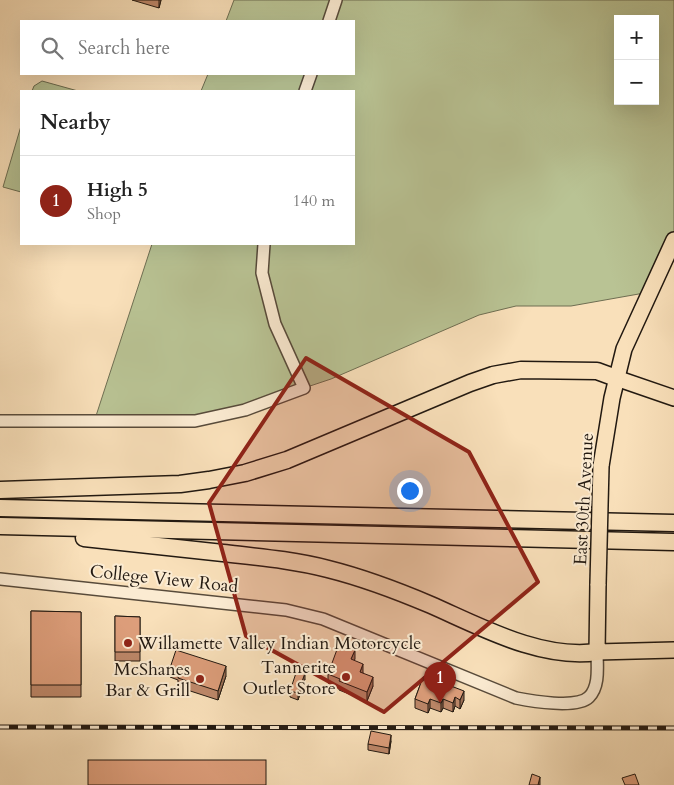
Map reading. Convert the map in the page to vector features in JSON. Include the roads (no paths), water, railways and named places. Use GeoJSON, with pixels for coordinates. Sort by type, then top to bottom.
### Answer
{"type":"FeatureCollection","features":[{"type":"Feature","properties":{"kind":"highway"},"geometry":{"type":"LineString","coordinates":[[0,490],[180,484],[209,480],[245,473],[287,460],[493,375],[521,370],[548,370],[597,372],[616,378]]}},
{"type":"Feature","properties":{"kind":"highway"},"geometry":{"type":"LineString","coordinates":[[0,508],[674,523]]}},
{"type":"Feature","properties":{"kind":"highway"},"geometry":{"type":"LineString","coordinates":[[0,527],[674,542]]}},
{"type":"Feature","properties":{"kind":"highway"},"geometry":{"type":"LineString","coordinates":[[0,527],[279,560],[326,568],[373,581],[486,629],[532,646],[560,652],[585,654],[597,652]]}},
{"type":"Feature","properties":{"kind":"main road","name":"East 30th Avenue"},"geometry":{"type":"LineString","coordinates":[[597,652],[601,466],[605,430],[624,349],[674,240]]}},
{"type":"Feature","properties":{"kind":"main road"},"geometry":{"type":"LineString","coordinates":[[616,378],[674,398]]}},
{"type":"Feature","properties":{"kind":"main road"},"geometry":{"type":"LineString","coordinates":[[597,652],[674,650]]}},
{"type":"Feature","properties":{"kind":"street"},"geometry":{"type":"LineString","coordinates":[[328,20],[336,0]]}},
{"type":"Feature","properties":{"kind":"street"},"geometry":{"type":"LineString","coordinates":[[305,90],[311,75]]}},
{"type":"Feature","properties":{"kind":"street"},"geometry":{"type":"LineString","coordinates":[[0,421],[195,421],[246,410],[304,388],[275,324],[262,273],[264,245]]}},
{"type":"Feature","properties":{"kind":"street","name":"College View Road"},"geometry":{"type":"LineString","coordinates":[[0,579],[286,610],[323,620],[516,698],[535,702],[575,703],[588,698],[596,685],[597,652]]}},
{"type":"Feature","properties":{"kind":"railway"},"geometry":{"type":"LineString","coordinates":[[0,727],[674,728]]}},
{"type":"Feature","properties":{"kind":"place","name":"Willamette Valley Indian Motorcycle"},"geometry":{"type":"Point","coordinates":[128,643]}},
{"type":"Feature","properties":{"kind":"place","name":"Tannerite Outlet Store"},"geometry":{"type":"Point","coordinates":[346,677]}},
{"type":"Feature","properties":{"kind":"place","name":"McShanes Bar & Grill"},"geometry":{"type":"Point","coordinates":[200,679]}},
{"type":"Feature","properties":{"kind":"place","name":"High 5"},"geometry":{"type":"Point","coordinates":[440,703]}}]}
